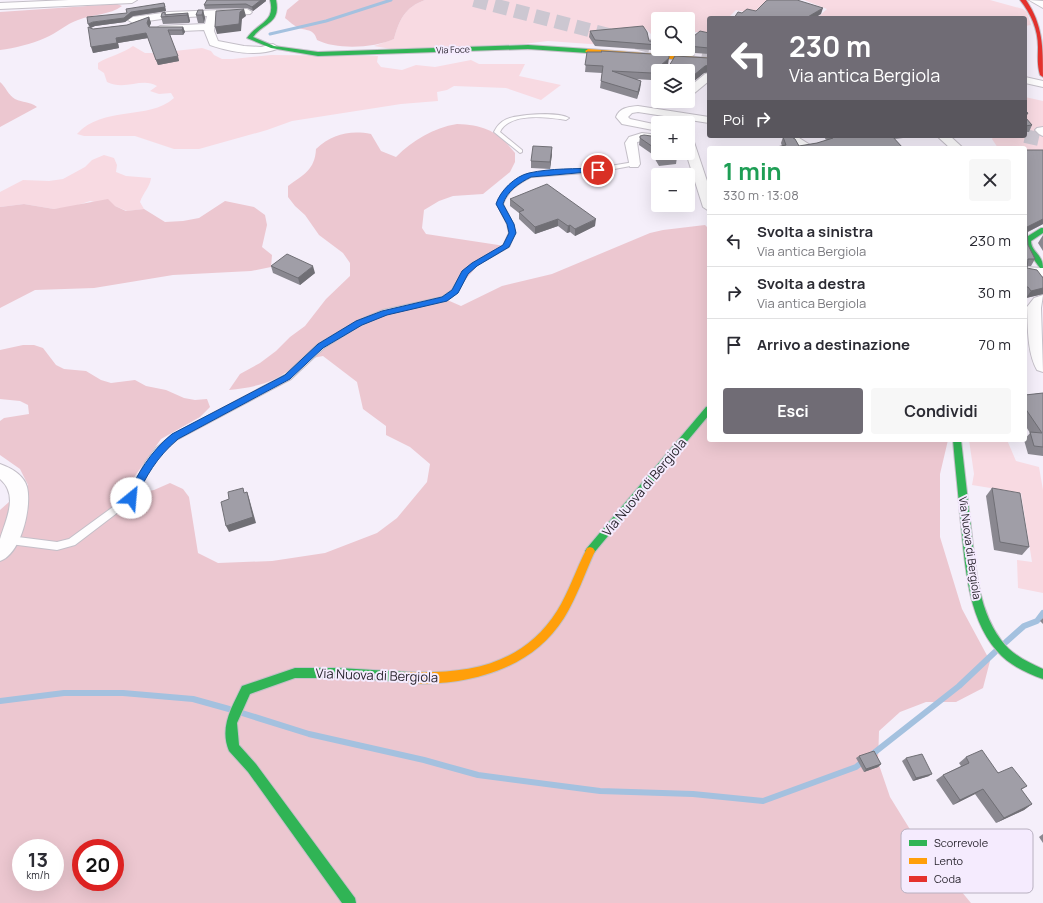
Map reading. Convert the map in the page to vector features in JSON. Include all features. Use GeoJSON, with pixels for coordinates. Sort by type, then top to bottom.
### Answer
{"type":"FeatureCollection","features":[{"type":"Feature","properties":{"kind":"street"},"geometry":{"type":"LineString","coordinates":[[0,6],[132,0]]}},
{"type":"Feature","properties":{"kind":"street","name":"Via Foce"},"geometry":{"type":"LineString","coordinates":[[273,0],[275,9],[271,21],[254,31],[250,38],[259,44],[318,54],[528,47],[707,60]]}},
{"type":"Feature","properties":{"kind":"street"},"geometry":{"type":"LineString","coordinates":[[1023,0],[1035,20],[1042,43],[1039,60],[1043,75]]}},
{"type":"Feature","properties":{"kind":"street"},"geometry":{"type":"LineString","coordinates":[[1034,0],[1043,5]]}},
{"type":"Feature","properties":{"kind":"street"},"geometry":{"type":"LineString","coordinates":[[128,24],[169,15],[247,12]]}},
{"type":"Feature","properties":{"kind":"street"},"geometry":{"type":"LineString","coordinates":[[212,13],[209,27],[210,36],[214,43],[221,46],[267,51],[273,47]]}},
{"type":"Feature","properties":{"kind":"street"},"geometry":{"type":"LineString","coordinates":[[128,24],[159,19],[169,15]]}},
{"type":"Feature","properties":{"kind":"street"},"geometry":{"type":"LineString","coordinates":[[159,19],[155,29],[209,27]]}},
{"type":"Feature","properties":{"kind":"street"},"geometry":{"type":"LineString","coordinates":[[128,24],[147,23],[147,30],[163,32],[168,29]]}},
{"type":"Feature","properties":{"kind":"street"},"geometry":{"type":"LineString","coordinates":[[695,87],[707,78]]}},
{"type":"Feature","properties":{"kind":"street"},"geometry":{"type":"LineString","coordinates":[[1027,80],[1043,84]]}},
{"type":"Feature","properties":{"kind":"street"},"geometry":{"type":"LineString","coordinates":[[651,127],[626,122],[622,117],[623,114],[629,110],[638,109],[683,116]]}},
{"type":"Feature","properties":{"kind":"street"},"geometry":{"type":"LineString","coordinates":[[695,118],[707,120]]}},
{"type":"Feature","properties":{"kind":"street"},"geometry":{"type":"LineString","coordinates":[[634,164],[631,144],[633,140],[642,137],[651,138]]}},
{"type":"Feature","properties":{"kind":"street"},"geometry":{"type":"LineString","coordinates":[[791,138],[805,146]]}},
{"type":"Feature","properties":{"kind":"street"},"geometry":{"type":"LineString","coordinates":[[945,138],[955,146]]}},
{"type":"Feature","properties":{"kind":"street"},"geometry":{"type":"LineString","coordinates":[[694,160],[707,201]]}},
{"type":"Feature","properties":{"kind":"street"},"geometry":{"type":"LineString","coordinates":[[1043,230],[1027,240],[1027,245],[1043,266]]}},
{"type":"Feature","properties":{"kind":"street"},"geometry":{"type":"LineString","coordinates":[[1027,271],[1043,272]]}},
{"type":"Feature","properties":{"kind":"street"},"geometry":{"type":"LineString","coordinates":[[1043,300],[1039,301],[1034,307],[1037,344],[1043,366]]}},
{"type":"Feature","properties":{"kind":"street","name":"Via Nuova di Bergiola"},"geometry":{"type":"LineString","coordinates":[[350,903],[252,768],[233,747],[231,723],[246,690],[295,673],[339,673],[420,678],[463,675],[496,668],[525,654],[543,638],[560,615],[590,552],[707,411]]}},
{"type":"Feature","properties":{"kind":"street","name":"Via Nuova di Bergiola"},"geometry":{"type":"LineString","coordinates":[[957,442],[977,603],[988,630],[1003,650],[1022,666],[1043,674]]}},
{"type":"Feature","properties":{"kind":"street"},"geometry":{"type":"LineString","coordinates":[[0,471],[6,474],[18,487],[19,506],[3,545]]}},
{"type":"Feature","properties":{"kind":"lane"},"geometry":{"type":"LineString","coordinates":[[520,151],[498,132],[499,127],[513,119],[531,115],[566,118]]}},
{"type":"Feature","properties":{"kind":"lane"},"geometry":{"type":"LineString","coordinates":[[3,545],[57,546],[72,542],[131,498],[149,463],[159,450],[175,437],[288,377],[320,346],[359,323],[385,312],[444,299],[455,291],[465,272],[475,264],[506,247],[512,233],[510,224],[500,204],[503,194],[520,180],[530,175],[598,170],[634,164]]}},
{"type":"Feature","properties":{"kind":"shaded area"},"geometry":{"type":"Polygon","coordinates":[[[299,0],[425,0],[412,6],[404,15],[398,26],[394,39],[386,42],[356,47],[325,43],[317,40],[316,36],[312,32],[293,25],[285,18],[287,10],[299,0]]]}},
{"type":"Feature","properties":{"kind":"shaded area"},"geometry":{"type":"Polygon","coordinates":[[[425,0],[768,0],[756,10],[759,15],[736,10],[730,16],[707,16],[707,32],[695,32],[695,12],[651,12],[651,34],[645,28],[618,46],[548,41],[523,44],[391,49],[374,46],[394,39],[401,20],[412,6],[425,0]]]}},
{"type":"Feature","properties":{"kind":"shaded area"},"geometry":{"type":"Polygon","coordinates":[[[804,0],[990,0],[1023,9],[1027,12],[1031,25],[1027,26],[1027,16],[819,16],[827,9],[804,0]]]}},
{"type":"Feature","properties":{"kind":"shaded area"},"geometry":{"type":"Polygon","coordinates":[[[117,4],[122,6],[107,13],[84,18],[74,22],[40,40],[23,46],[0,50],[0,12],[117,4]]]}},
{"type":"Feature","properties":{"kind":"shaded area"},"geometry":{"type":"Polygon","coordinates":[[[133,46],[145,53],[202,48],[211,51],[214,55],[222,59],[271,55],[378,56],[377,62],[381,67],[402,70],[416,65],[435,67],[471,60],[479,64],[525,64],[519,76],[561,85],[541,100],[506,88],[454,86],[447,90],[437,92],[438,101],[401,104],[292,121],[267,130],[199,149],[174,149],[135,136],[84,136],[77,134],[88,125],[99,119],[152,109],[163,105],[174,98],[171,93],[159,94],[150,91],[157,86],[151,84],[120,85],[107,82],[104,73],[98,69],[98,63],[133,46]]]}},
{"type":"Feature","properties":{"kind":"shaded area"},"geometry":{"type":"Polygon","coordinates":[[[0,82],[15,99],[37,107],[0,127],[0,82]]]}},
{"type":"Feature","properties":{"kind":"shaded area"},"geometry":{"type":"Polygon","coordinates":[[[1027,97],[1043,101],[1043,128],[1035,129],[1043,137],[1043,154],[1027,154],[1027,146],[997,146],[992,139],[1027,138],[1027,97]]]}},
{"type":"Feature","properties":{"kind":"shaded area"},"geometry":{"type":"Polygon","coordinates":[[[457,124],[483,128],[503,139],[515,153],[515,162],[510,172],[483,194],[453,196],[439,201],[424,210],[422,228],[426,234],[505,246],[478,265],[459,287],[445,299],[461,306],[502,286],[552,274],[650,233],[705,225],[707,227],[707,442],[948,442],[940,474],[940,537],[962,609],[990,661],[983,688],[956,702],[926,702],[900,712],[879,731],[878,762],[890,797],[910,829],[901,829],[901,893],[963,893],[971,903],[0,903],[0,510],[28,485],[20,469],[0,455],[0,421],[4,418],[29,414],[28,405],[20,401],[0,399],[0,350],[23,345],[34,345],[43,348],[56,365],[64,369],[86,371],[101,380],[111,383],[135,380],[146,386],[166,390],[184,398],[195,400],[207,399],[210,407],[200,417],[161,439],[130,483],[139,493],[154,490],[170,483],[183,489],[189,497],[198,553],[218,563],[272,561],[325,553],[377,533],[397,518],[427,482],[430,464],[410,447],[386,435],[386,426],[363,409],[357,382],[323,356],[310,359],[275,379],[264,383],[229,390],[240,374],[260,363],[305,326],[326,299],[350,276],[350,263],[343,253],[319,235],[305,215],[288,197],[288,186],[311,167],[316,149],[328,140],[342,134],[363,133],[371,134],[381,151],[396,157],[416,140],[440,128],[457,124]]]}},
{"type":"Feature","properties":{"kind":"shaded area"},"geometry":{"type":"Polygon","coordinates":[[[104,155],[114,158],[117,165],[116,172],[126,176],[151,178],[140,202],[144,209],[127,211],[115,206],[90,201],[72,207],[54,209],[24,204],[0,207],[0,192],[23,180],[49,181],[63,179],[85,167],[92,160],[104,155]]]}},
{"type":"Feature","properties":{"kind":"shaded area"},"geometry":{"type":"Polygon","coordinates":[[[108,199],[115,206],[126,211],[144,209],[165,222],[199,218],[225,201],[254,207],[265,215],[267,225],[262,247],[272,255],[271,267],[251,271],[173,275],[94,288],[35,290],[0,308],[0,207],[24,204],[54,209],[108,199]]]}},
{"type":"Feature","properties":{"kind":"shaded area"},"geometry":{"type":"Polygon","coordinates":[[[969,442],[1008,442],[1016,461],[1039,467],[1043,490],[1043,593],[1018,588],[1017,560],[1032,562],[1021,493],[972,485],[974,474],[969,442]]]}},
{"type":"Feature","properties":{"kind":"building"},"geometry":{"type":"Polygon","coordinates":[[[207,0],[261,0],[252,7],[246,4],[204,5],[207,0]]]}},
{"type":"Feature","properties":{"kind":"building"},"geometry":{"type":"Polygon","coordinates":[[[797,0],[823,8],[809,16],[735,16],[738,12],[742,13],[747,9],[756,11],[766,1],[797,0]]]}},
{"type":"Feature","properties":{"kind":"building"},"geometry":{"type":"Polygon","coordinates":[[[164,3],[165,7],[131,12],[124,18],[88,24],[87,17],[127,13],[126,9],[164,3]]]}},
{"type":"Feature","properties":{"kind":"building"},"geometry":{"type":"Polygon","coordinates":[[[244,9],[240,12],[239,24],[215,27],[216,11],[244,9]]]}},
{"type":"Feature","properties":{"kind":"building"},"geometry":{"type":"Polygon","coordinates":[[[198,10],[203,10],[202,15],[196,15],[198,10]]]}},
{"type":"Feature","properties":{"kind":"building"},"geometry":{"type":"Polygon","coordinates":[[[165,12],[165,15],[188,13],[187,15],[161,17],[162,13],[165,12]]]}},
{"type":"Feature","properties":{"kind":"building"},"geometry":{"type":"Polygon","coordinates":[[[149,17],[147,23],[149,27],[183,27],[182,30],[168,30],[178,56],[156,60],[146,33],[116,38],[117,43],[91,47],[88,27],[93,29],[127,25],[149,17]]]}},
{"type":"Feature","properties":{"kind":"building"},"geometry":{"type":"Polygon","coordinates":[[[643,26],[647,32],[649,41],[651,41],[651,44],[595,40],[590,31],[643,26]]]}},
{"type":"Feature","properties":{"kind":"building"},"geometry":{"type":"Polygon","coordinates":[[[700,31],[707,33],[707,48],[695,47],[695,35],[700,31]]]}},
{"type":"Feature","properties":{"kind":"building"},"geometry":{"type":"Polygon","coordinates":[[[601,51],[651,54],[651,56],[669,56],[669,58],[662,64],[651,64],[651,73],[612,71],[641,81],[638,92],[601,81],[603,66],[585,65],[587,52],[602,52],[601,51]]]}},
{"type":"Feature","properties":{"kind":"building"},"geometry":{"type":"Polygon","coordinates":[[[675,56],[707,58],[707,66],[695,74],[695,64],[670,64],[675,56]]]}},
{"type":"Feature","properties":{"kind":"building"},"geometry":{"type":"Polygon","coordinates":[[[1027,119],[1032,125],[1027,126],[1027,119]]]}},
{"type":"Feature","properties":{"kind":"building"},"geometry":{"type":"Polygon","coordinates":[[[640,136],[651,136],[651,146],[640,138],[640,136]]]}},
{"type":"Feature","properties":{"kind":"building"},"geometry":{"type":"Polygon","coordinates":[[[783,138],[793,138],[799,146],[781,146],[786,145],[783,138]]]}},
{"type":"Feature","properties":{"kind":"building"},"geometry":{"type":"Polygon","coordinates":[[[833,138],[894,138],[901,146],[799,146],[817,143],[833,138]]]}},
{"type":"Feature","properties":{"kind":"building"},"geometry":{"type":"Polygon","coordinates":[[[533,146],[552,147],[550,162],[531,161],[533,146]]]}},
{"type":"Feature","properties":{"kind":"building"},"geometry":{"type":"Polygon","coordinates":[[[1027,150],[1043,150],[1043,219],[1027,227],[1027,150]]]}},
{"type":"Feature","properties":{"kind":"building"},"geometry":{"type":"Polygon","coordinates":[[[547,184],[596,219],[575,229],[558,219],[535,227],[519,212],[524,210],[510,199],[547,184]]]}},
{"type":"Feature","properties":{"kind":"building"},"geometry":{"type":"Polygon","coordinates":[[[1027,227],[1028,245],[1035,259],[1028,259],[1027,268],[1027,227]]]}},
{"type":"Feature","properties":{"kind":"building"},"geometry":{"type":"Polygon","coordinates":[[[287,254],[313,266],[298,278],[271,266],[287,254]]]}},
{"type":"Feature","properties":{"kind":"building"},"geometry":{"type":"Polygon","coordinates":[[[1027,268],[1037,270],[1043,278],[1043,288],[1031,291],[1028,287],[1027,268]]]}},
{"type":"Feature","properties":{"kind":"building"},"geometry":{"type":"Polygon","coordinates":[[[1043,393],[1043,447],[1034,446],[1030,432],[1042,433],[1027,411],[1027,395],[1043,393]]]}},
{"type":"Feature","properties":{"kind":"building"},"geometry":{"type":"Polygon","coordinates":[[[243,488],[244,493],[247,492],[253,517],[226,526],[221,502],[229,499],[228,492],[243,488]]]}},
{"type":"Feature","properties":{"kind":"building"},"geometry":{"type":"Polygon","coordinates":[[[992,488],[1020,493],[1029,547],[1000,542],[992,488]]]}},
{"type":"Feature","properties":{"kind":"building"},"geometry":{"type":"Polygon","coordinates":[[[982,750],[998,773],[1012,767],[1027,786],[1021,789],[1032,804],[1004,818],[983,789],[960,800],[943,775],[969,763],[966,757],[982,750]]]}},
{"type":"Feature","properties":{"kind":"building"},"geometry":{"type":"Polygon","coordinates":[[[874,751],[881,764],[866,769],[859,756],[874,751]]]}},
{"type":"Feature","properties":{"kind":"building"},"geometry":{"type":"Polygon","coordinates":[[[922,754],[932,774],[916,778],[906,758],[922,754]]]}},
{"type":"Feature","properties":{"kind":"waterway"},"geometry":{"type":"LineString","coordinates":[[270,34],[326,21],[391,0]]}},
{"type":"Feature","properties":{"kind":"waterway"},"geometry":{"type":"LineString","coordinates":[[1006,642],[1024,626],[1037,621],[1043,613]]}},
{"type":"Feature","properties":{"kind":"waterway"},"geometry":{"type":"LineString","coordinates":[[242,713],[309,734],[424,760],[478,775],[600,791],[693,794],[763,801],[856,767],[959,686],[995,652]]}},
{"type":"Feature","properties":{"kind":"waterway"},"geometry":{"type":"LineString","coordinates":[[0,701],[64,693],[123,693],[193,699],[229,709]]}},
{"type":"Feature","properties":{"kind":"tunnel"},"geometry":{"type":"LineString","coordinates":[[474,0],[651,46]]}},
{"type":"Feature","properties":{"kind":"tunnel"},"geometry":{"type":"LineString","coordinates":[[689,56],[707,61]]}},
{"type":"Feature","properties":{"kind":"tunnel"},"geometry":{"type":"LineString","coordinates":[[1027,136],[1043,140]]}},
{"type":"Feature","properties":{"kind":"traffic: fast"},"geometry":{"type":"LineString","coordinates":[[273,0],[275,8],[272,18],[258,29],[250,38],[273,47],[318,54],[528,47],[588,51]]}},
{"type":"Feature","properties":{"kind":"traffic: fast"},"geometry":{"type":"LineString","coordinates":[[1043,230],[1027,240],[1027,245],[1043,266]]}},
{"type":"Feature","properties":{"kind":"traffic: fast"},"geometry":{"type":"LineString","coordinates":[[590,551],[707,411]]}},
{"type":"Feature","properties":{"kind":"traffic: fast"},"geometry":{"type":"LineString","coordinates":[[957,442],[967,534],[978,604],[989,630],[1000,648],[1023,665],[1043,674]]}},
{"type":"Feature","properties":{"kind":"traffic: fast"},"geometry":{"type":"LineString","coordinates":[[350,903],[252,768],[233,747],[231,723],[246,690],[295,673],[339,673],[407,677]]}},
{"type":"Feature","properties":{"kind":"traffic: slow"},"geometry":{"type":"LineString","coordinates":[[588,51],[707,60]]}},
{"type":"Feature","properties":{"kind":"traffic: slow"},"geometry":{"type":"LineString","coordinates":[[407,677],[451,677],[473,673],[494,668],[531,648],[547,633],[560,615],[590,551]]}},
{"type":"Feature","properties":{"kind":"traffic: jam"},"geometry":{"type":"LineString","coordinates":[[1023,0],[1034,16],[1040,34],[1043,75]]}},
{"type":"Feature","properties":{"kind":"route"},"geometry":{"type":"LineString","coordinates":[[131,498],[149,463],[159,450],[175,437],[288,377],[320,346],[359,323],[385,312],[444,299],[455,291],[465,272],[475,264],[506,247],[512,233],[510,224],[500,204],[503,194],[520,180],[530,175],[598,170]]}}]}
